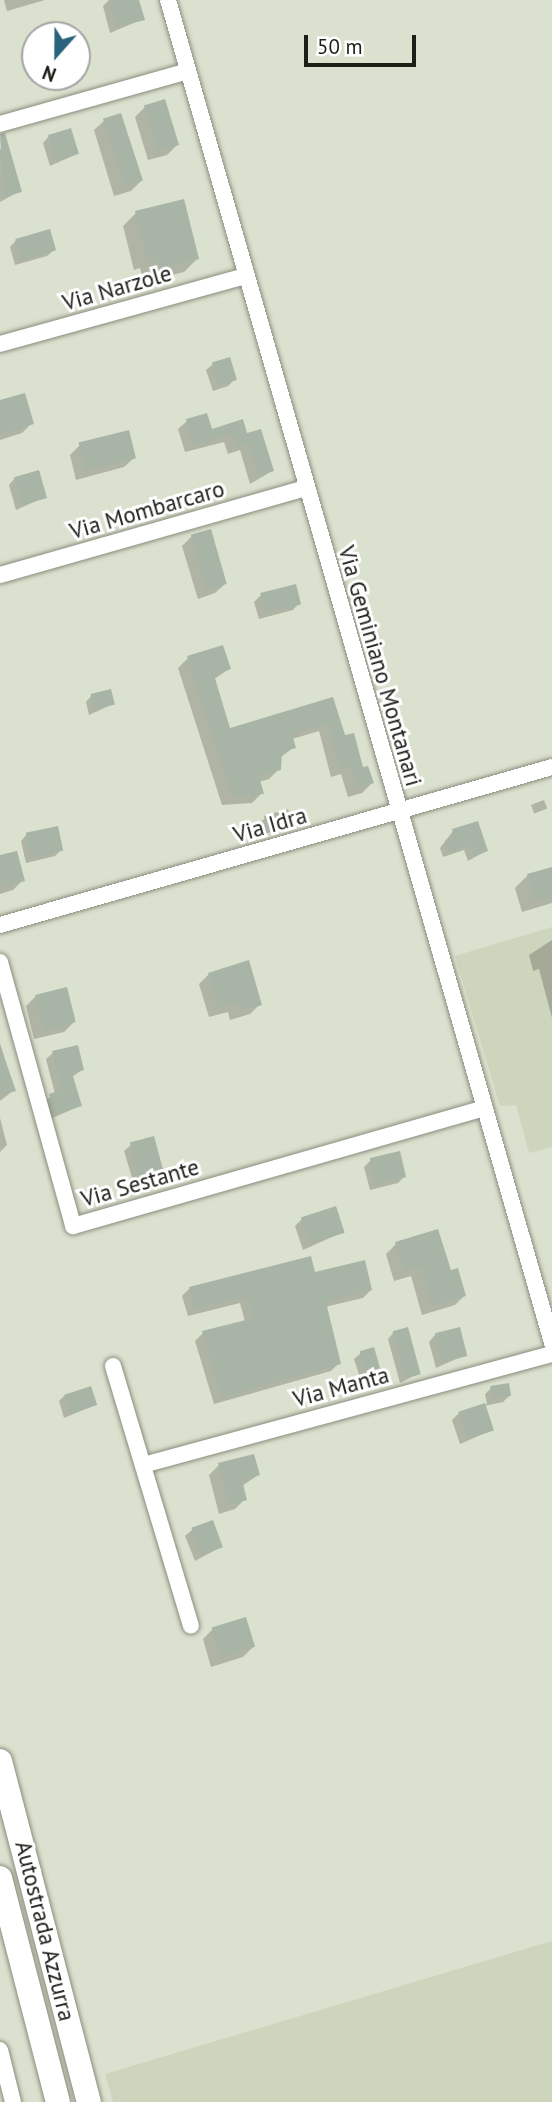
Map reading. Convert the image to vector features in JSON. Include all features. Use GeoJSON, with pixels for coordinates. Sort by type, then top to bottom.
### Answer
{"type":"FeatureCollection","features":[{"type":"Feature","properties":{"kind":"highway","name":"Autostrada Azzurra"},"geometry":{"type":"LineString","coordinates":[[0,1761],[89,2102]]}},
{"type":"Feature","properties":{"kind":"highway","name":"Autostrada Azzurra"},"geometry":{"type":"LineString","coordinates":[[0,1878],[58,2102]]}},
{"type":"Feature","properties":{"kind":"street","name":"Via Geminiano Montanari"},"geometry":{"type":"LineString","coordinates":[[168,0],[552,1343]]}},
{"type":"Feature","properties":{"kind":"street"},"geometry":{"type":"LineString","coordinates":[[0,124],[188,71]]}},
{"type":"Feature","properties":{"kind":"street","name":"Via Narzole"},"geometry":{"type":"LineString","coordinates":[[0,344],[246,276]]}},
{"type":"Feature","properties":{"kind":"street","name":"Via Mombarcaro"},"geometry":{"type":"LineString","coordinates":[[0,575],[306,488]]}},
{"type":"Feature","properties":{"kind":"street","name":"Via Idra"},"geometry":{"type":"LineString","coordinates":[[0,925],[552,767]]}},
{"type":"Feature","properties":{"kind":"street","name":"Via Sestante"},"geometry":{"type":"LineString","coordinates":[[0,962],[72,1226],[484,1108]]}},
{"type":"Feature","properties":{"kind":"street","name":"Via Manta"},"geometry":{"type":"LineString","coordinates":[[143,1465],[552,1353]]}},
{"type":"Feature","properties":{"kind":"street"},"geometry":{"type":"LineString","coordinates":[[113,1366],[191,1626]]}},
{"type":"Feature","properties":{"kind":"street"},"geometry":{"type":"LineString","coordinates":[[0,2050],[13,2102]]}},
{"type":"Feature","properties":{"kind":"shaded area"},"geometry":{"type":"Polygon","coordinates":[[[552,927],[552,1147],[529,1153],[516,1105],[500,1106],[455,956],[552,927]]]}},
{"type":"Feature","properties":{"kind":"shaded area"},"geometry":{"type":"Polygon","coordinates":[[[552,1941],[552,2102],[113,2102],[105,2074],[552,1941]]]}},
{"type":"Feature","properties":{"kind":"building"},"geometry":{"type":"Polygon","coordinates":[[[109,0],[139,0],[145,20],[117,27],[109,0]]]}},
{"type":"Feature","properties":{"kind":"building"},"geometry":{"type":"Polygon","coordinates":[[[165,99],[179,145],[158,151],[144,105],[165,99]]]}},
{"type":"Feature","properties":{"kind":"building"},"geometry":{"type":"Polygon","coordinates":[[[121,113],[143,181],[125,186],[103,119],[121,113]]]}},
{"type":"Feature","properties":{"kind":"building"},"geometry":{"type":"Polygon","coordinates":[[[71,128],[79,154],[56,161],[48,135],[71,128]]]}},
{"type":"Feature","properties":{"kind":"building"},"geometry":{"type":"Polygon","coordinates":[[[5,133],[22,192],[4,197],[0,134],[5,133]]]}},
{"type":"Feature","properties":{"kind":"building"},"geometry":{"type":"Polygon","coordinates":[[[184,199],[199,259],[156,270],[153,256],[147,258],[135,211],[184,199]]]}},
{"type":"Feature","properties":{"kind":"building"},"geometry":{"type":"Polygon","coordinates":[[[50,229],[56,250],[21,260],[15,239],[50,229]]]}},
{"type":"Feature","properties":{"kind":"building"},"geometry":{"type":"Polygon","coordinates":[[[230,357],[237,380],[219,386],[212,363],[230,357]]]}},
{"type":"Feature","properties":{"kind":"building"},"geometry":{"type":"Polygon","coordinates":[[[25,393],[34,424],[0,434],[0,400],[25,393]]]}},
{"type":"Feature","properties":{"kind":"building"},"geometry":{"type":"Polygon","coordinates":[[[207,413],[212,429],[243,419],[247,433],[261,429],[274,471],[258,476],[248,443],[236,446],[233,434],[193,445],[186,419],[207,413]]]}},
{"type":"Feature","properties":{"kind":"building"},"geometry":{"type":"Polygon","coordinates":[[[129,430],[136,458],[86,471],[79,443],[129,430]]]}},
{"type":"Feature","properties":{"kind":"building"},"geometry":{"type":"Polygon","coordinates":[[[39,470],[47,498],[22,505],[14,477],[39,470]]]}},
{"type":"Feature","properties":{"kind":"building"},"geometry":{"type":"Polygon","coordinates":[[[211,529],[227,584],[207,590],[191,535],[211,529]]]}},
{"type":"Feature","properties":{"kind":"building"},"geometry":{"type":"Polygon","coordinates":[[[296,584],[301,604],[265,613],[260,593],[296,584]]]}},
{"type":"Feature","properties":{"kind":"building"},"geometry":{"type":"Polygon","coordinates":[[[223,645],[231,669],[214,675],[230,728],[333,697],[345,735],[354,733],[363,767],[368,766],[374,783],[357,788],[351,766],[340,769],[328,723],[292,734],[296,748],[282,752],[281,770],[259,776],[264,794],[232,796],[187,656],[223,645]]]}},
{"type":"Feature","properties":{"kind":"building"},"geometry":{"type":"Polygon","coordinates":[[[111,689],[115,705],[94,710],[91,694],[111,689]]]}},
{"type":"Feature","properties":{"kind":"building"},"geometry":{"type":"Polygon","coordinates":[[[288,809],[292,823],[268,830],[264,816],[288,809]]]}},
{"type":"Feature","properties":{"kind":"building"},"geometry":{"type":"Polygon","coordinates":[[[478,821],[488,851],[474,856],[471,845],[449,852],[445,840],[454,837],[452,829],[478,821]]]}},
{"type":"Feature","properties":{"kind":"building"},"geometry":{"type":"Polygon","coordinates":[[[58,826],[63,850],[31,857],[26,833],[58,826]]]}},
{"type":"Feature","properties":{"kind":"building"},"geometry":{"type":"Polygon","coordinates":[[[17,851],[25,881],[0,887],[0,855],[17,851]]]}},
{"type":"Feature","properties":{"kind":"building"},"geometry":{"type":"Polygon","coordinates":[[[552,867],[552,896],[535,901],[527,874],[552,867]]]}},
{"type":"Feature","properties":{"kind":"building"},"geometry":{"type":"Polygon","coordinates":[[[249,960],[262,1005],[240,1011],[237,1003],[219,1008],[208,973],[249,960]]]}},
{"type":"Feature","properties":{"kind":"building"},"geometry":{"type":"Polygon","coordinates":[[[67,987],[76,1022],[44,1030],[35,995],[67,987]]]}},
{"type":"Feature","properties":{"kind":"building"},"geometry":{"type":"Polygon","coordinates":[[[0,1045],[16,1091],[0,1095],[0,1045]]]}},
{"type":"Feature","properties":{"kind":"building"},"geometry":{"type":"Polygon","coordinates":[[[78,1045],[84,1070],[72,1073],[82,1106],[55,1114],[49,1094],[62,1090],[52,1051],[78,1045]]]}},
{"type":"Feature","properties":{"kind":"building"},"geometry":{"type":"Polygon","coordinates":[[[154,1136],[163,1169],[139,1175],[130,1142],[154,1136]]]}},
{"type":"Feature","properties":{"kind":"building"},"geometry":{"type":"Polygon","coordinates":[[[400,1151],[406,1177],[376,1184],[370,1158],[400,1151]]]}},
{"type":"Feature","properties":{"kind":"building"},"geometry":{"type":"Polygon","coordinates":[[[336,1206],[345,1233],[309,1244],[301,1217],[336,1206]]]}},
{"type":"Feature","properties":{"kind":"building"},"geometry":{"type":"Polygon","coordinates":[[[438,1229],[451,1270],[458,1268],[466,1296],[432,1306],[421,1267],[404,1272],[395,1242],[438,1229]]]}},
{"type":"Feature","properties":{"kind":"building"},"geometry":{"type":"Polygon","coordinates":[[[311,1256],[315,1272],[365,1260],[372,1290],[326,1302],[341,1364],[222,1397],[202,1331],[254,1318],[248,1296],[195,1309],[189,1287],[311,1256]]]}},
{"type":"Feature","properties":{"kind":"building"},"geometry":{"type":"Polygon","coordinates":[[[408,1327],[421,1374],[405,1378],[393,1331],[408,1327]]]}},
{"type":"Feature","properties":{"kind":"building"},"geometry":{"type":"Polygon","coordinates":[[[460,1327],[467,1356],[442,1362],[435,1333],[460,1327]]]}},
{"type":"Feature","properties":{"kind":"building"},"geometry":{"type":"Polygon","coordinates":[[[374,1347],[380,1368],[366,1372],[360,1351],[374,1347]]]}},
{"type":"Feature","properties":{"kind":"building"},"geometry":{"type":"Polygon","coordinates":[[[509,1383],[511,1396],[492,1399],[490,1386],[509,1383]]]}},
{"type":"Feature","properties":{"kind":"building"},"geometry":{"type":"Polygon","coordinates":[[[91,1386],[97,1405],[71,1414],[64,1395],[91,1386]]]}},
{"type":"Feature","properties":{"kind":"building"},"geometry":{"type":"Polygon","coordinates":[[[485,1403],[494,1431],[467,1439],[458,1412],[485,1403]]]}},
{"type":"Feature","properties":{"kind":"building"},"geometry":{"type":"Polygon","coordinates":[[[254,1454],[260,1475],[242,1480],[247,1500],[229,1505],[218,1463],[254,1454]]]}},
{"type":"Feature","properties":{"kind":"building"},"geometry":{"type":"Polygon","coordinates":[[[213,1520],[223,1547],[201,1555],[191,1528],[213,1520]]]}},
{"type":"Feature","properties":{"kind":"building"},"geometry":{"type":"Polygon","coordinates":[[[246,1617],[255,1647],[221,1657],[212,1628],[246,1617]]]}}]}
